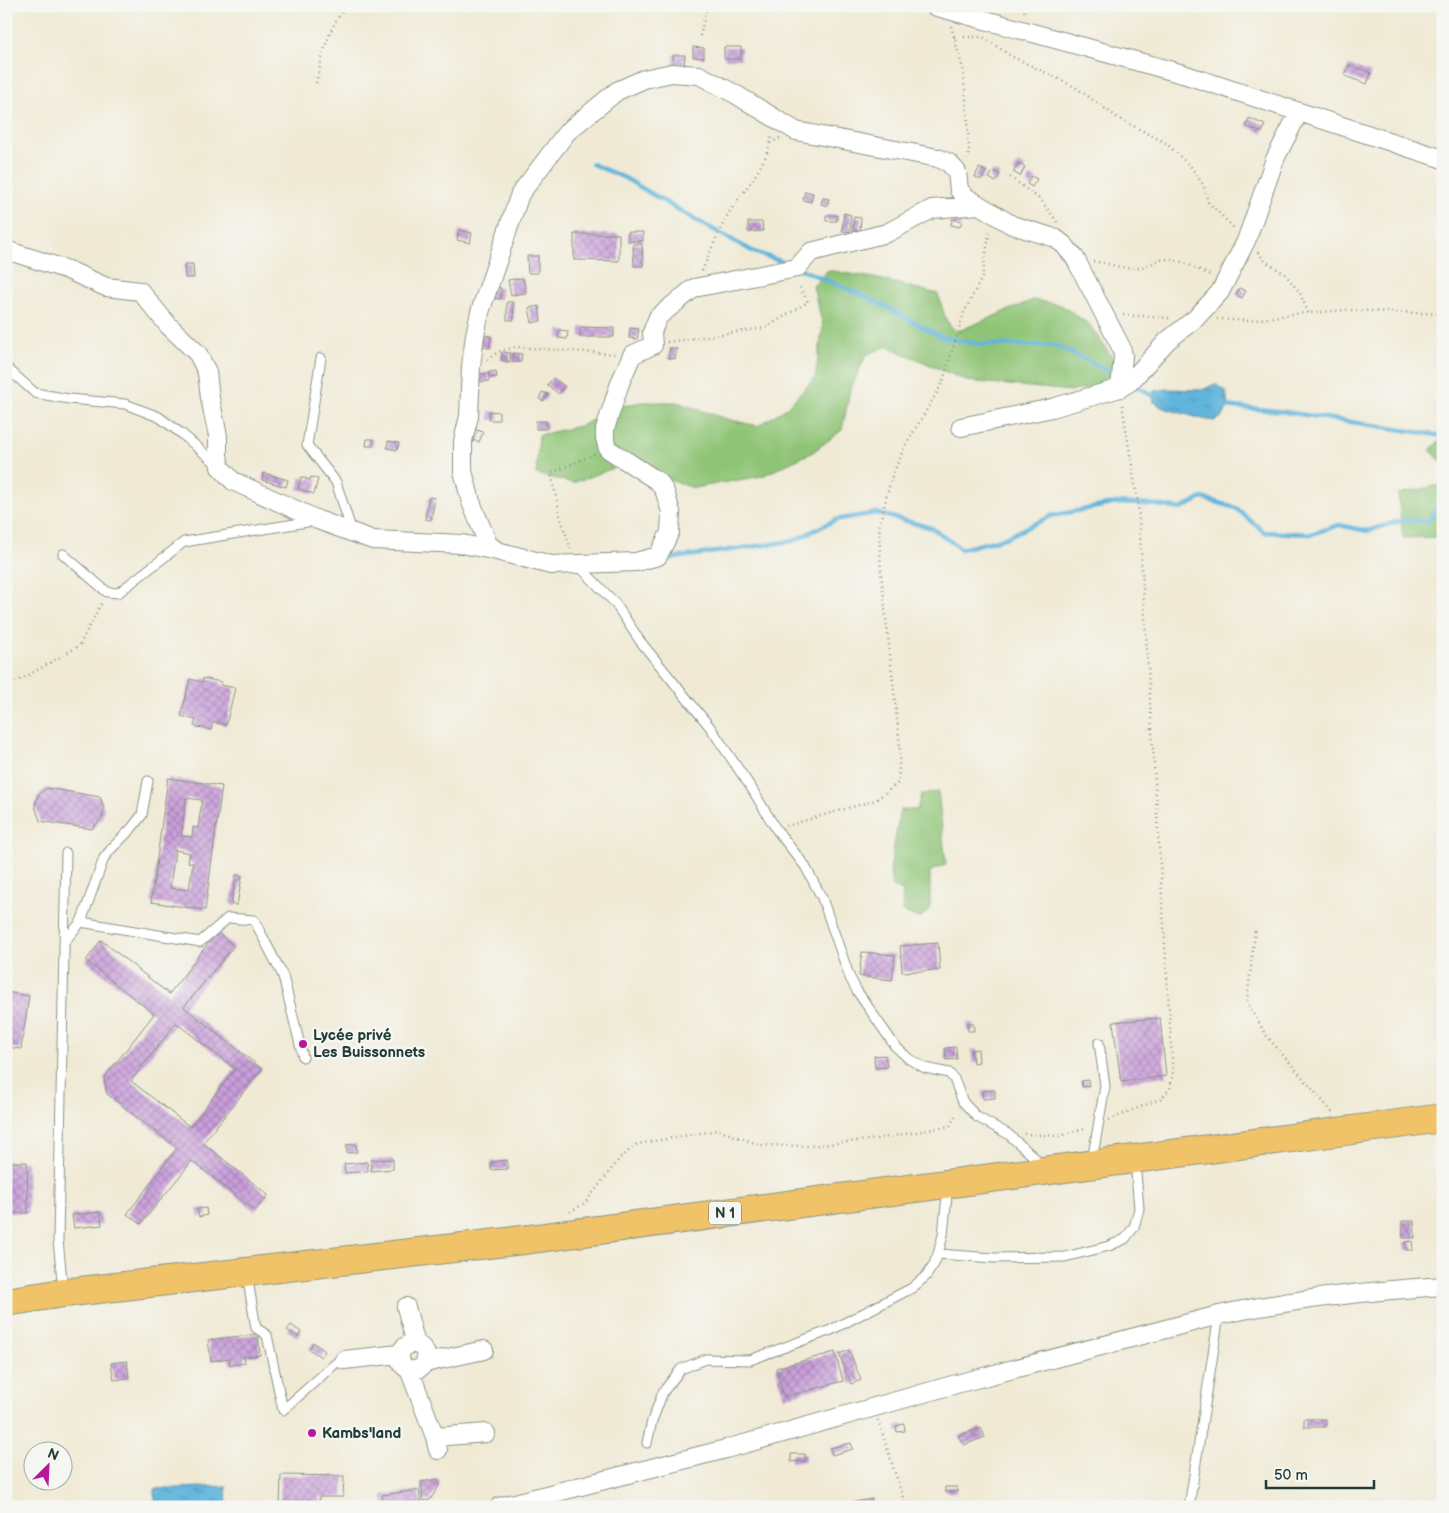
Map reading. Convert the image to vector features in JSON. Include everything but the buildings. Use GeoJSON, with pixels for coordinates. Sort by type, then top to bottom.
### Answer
{"type":"FeatureCollection","features":[{"type":"Feature","properties":{"kind":"highway","name":"N 1"},"geometry":{"type":"LineString","coordinates":[[6,1302],[63,1293],[523,1240],[1443,1118]]}},
{"type":"Feature","properties":{"kind":"street"},"geometry":{"type":"LineString","coordinates":[[940,8],[1183,74],[1443,159]]}},
{"type":"Feature","properties":{"kind":"street"},"geometry":{"type":"LineString","coordinates":[[497,550],[488,544],[471,502],[463,471],[463,441],[469,416],[470,366],[480,312],[520,194],[567,132],[617,91],[644,79],[672,73],[699,75],[735,94],[796,131],[938,158],[949,163],[957,172],[959,190],[966,197],[1012,225],[1054,238],[1064,245],[1075,258],[1121,347],[1123,356],[1120,388]]}},
{"type":"Feature","properties":{"kind":"street"},"geometry":{"type":"LineString","coordinates":[[961,426],[1052,408],[1120,388],[1130,382],[1167,341],[1196,318],[1220,292],[1246,240],[1275,159],[1299,112]]}},
{"type":"Feature","properties":{"kind":"street"},"geometry":{"type":"LineString","coordinates":[[6,250],[68,270],[106,287],[140,291],[168,325],[198,354],[208,372],[210,398],[218,436],[220,467],[233,481],[318,520],[373,540],[462,544],[497,550],[551,565],[636,562],[658,556],[670,532],[671,512],[665,492],[659,482],[608,449],[605,429],[625,367],[632,355],[653,344],[652,332],[658,317],[694,288],[797,268],[811,252],[888,233],[932,209],[985,209]]}},
{"type":"Feature","properties":{"kind":"street"},"geometry":{"type":"LineString","coordinates":[[499,1507],[529,1503],[874,1407],[1220,1315],[1252,1308],[1334,1297],[1443,1286]]}},
{"type":"Feature","properties":{"kind":"street"},"geometry":{"type":"LineString","coordinates":[[406,1307],[416,1344],[424,1349],[426,1358],[411,1362]]}},
{"type":"Feature","properties":{"kind":"street"},"geometry":{"type":"LineString","coordinates":[[344,1360],[411,1362],[484,1350]]}},
{"type":"Feature","properties":{"kind":"street"},"geometry":{"type":"LineString","coordinates":[[411,1362],[437,1443],[486,1433]]}},
{"type":"Feature","properties":{"kind":"lane"},"geometry":{"type":"LineString","coordinates":[[321,358],[308,445],[336,482],[352,532]]}},
{"type":"Feature","properties":{"kind":"lane"},"geometry":{"type":"LineString","coordinates":[[6,368],[35,393],[69,399],[126,404],[159,417],[220,467]]}},
{"type":"Feature","properties":{"kind":"lane"},"geometry":{"type":"LineString","coordinates":[[63,554],[107,592],[118,593],[184,542],[318,520]]}},
{"type":"Feature","properties":{"kind":"lane"},"geometry":{"type":"LineString","coordinates":[[577,564],[616,603],[640,641],[710,727],[776,829],[805,866],[822,898],[850,978],[895,1046],[909,1059],[925,1068],[949,1072],[954,1078],[963,1102],[977,1117],[1008,1134],[1049,1170]]}},
{"type":"Feature","properties":{"kind":"lane"},"geometry":{"type":"LineString","coordinates":[[64,942],[81,922],[104,858],[132,829],[142,815],[148,781]]}},
{"type":"Feature","properties":{"kind":"lane"},"geometry":{"type":"LineString","coordinates":[[63,1293],[58,1240],[66,853]]}},
{"type":"Feature","properties":{"kind":"lane"},"geometry":{"type":"LineString","coordinates":[[81,922],[200,942],[228,918],[254,920],[283,976],[303,1057]]}},
{"type":"Feature","properties":{"kind":"lane"},"geometry":{"type":"LineString","coordinates":[[1092,1164],[1105,1086],[1099,1043]]}},
{"type":"Feature","properties":{"kind":"lane"},"geometry":{"type":"LineString","coordinates":[[938,1254],[994,1258],[1065,1257],[1109,1246],[1125,1239],[1134,1227],[1139,1209],[1135,1158]]}},
{"type":"Feature","properties":{"kind":"lane"},"geometry":{"type":"LineString","coordinates":[[647,1443],[652,1421],[663,1392],[680,1368],[706,1359],[750,1360],[831,1330],[912,1288],[930,1270],[938,1254],[944,1235],[948,1184]]}},
{"type":"Feature","properties":{"kind":"lane"},"geometry":{"type":"LineString","coordinates":[[246,1272],[256,1328],[267,1335],[283,1410],[336,1364],[344,1360]]}},
{"type":"Feature","properties":{"kind":"lane"},"geometry":{"type":"LineString","coordinates":[[1189,1507],[1220,1315]]}},
{"type":"Feature","properties":{"kind":"path"},"geometry":{"type":"LineString","coordinates":[[316,83],[326,42],[337,17],[347,6]]}},
{"type":"Feature","properties":{"kind":"path"},"geometry":{"type":"LineString","coordinates":[[700,36],[707,6]]}},
{"type":"Feature","properties":{"kind":"path"},"geometry":{"type":"LineString","coordinates":[[940,8],[954,37],[963,69],[969,153],[958,184]]}},
{"type":"Feature","properties":{"kind":"path"},"geometry":{"type":"LineString","coordinates":[[954,37],[983,37],[1011,56],[1075,87],[1118,118],[1166,143],[1191,167],[1204,186],[1208,202],[1256,249],[1265,261],[1285,274],[1300,293],[1308,313]]}},
{"type":"Feature","properties":{"kind":"path"},"geometry":{"type":"LineString","coordinates":[[694,288],[727,217],[758,170],[770,143],[774,118]]}},
{"type":"Feature","properties":{"kind":"path"},"geometry":{"type":"LineString","coordinates":[[1010,177],[1041,200],[1058,224]]}},
{"type":"Feature","properties":{"kind":"path"},"geometry":{"type":"LineString","coordinates":[[776,829],[876,800],[898,783],[900,746],[881,572],[879,527],[891,479],[904,448],[942,384],[964,313],[982,277],[990,232],[985,209]]}},
{"type":"Feature","properties":{"kind":"path"},"geometry":{"type":"LineString","coordinates":[[1075,258],[1110,264],[1119,268],[1136,268],[1166,259],[1180,262],[1226,282]]}},
{"type":"Feature","properties":{"kind":"path"},"geometry":{"type":"LineString","coordinates":[[653,344],[765,328],[808,302],[789,269]]}},
{"type":"Feature","properties":{"kind":"path"},"geometry":{"type":"LineString","coordinates":[[1105,314],[1249,321],[1347,310],[1443,314]]}},
{"type":"Feature","properties":{"kind":"path"},"geometry":{"type":"LineString","coordinates":[[470,386],[479,367],[498,352],[515,347],[632,355]]}},
{"type":"Feature","properties":{"kind":"path"},"geometry":{"type":"LineString","coordinates":[[1008,1134],[1059,1136],[1098,1124],[1162,1098],[1170,1088],[1173,1074],[1138,504],[1120,388]]}},
{"type":"Feature","properties":{"kind":"path"},"geometry":{"type":"LineString","coordinates":[[577,564],[561,520],[551,473],[608,449]]}},
{"type":"Feature","properties":{"kind":"path"},"geometry":{"type":"LineString","coordinates":[[6,686],[79,646],[107,592]]}},
{"type":"Feature","properties":{"kind":"path"},"geometry":{"type":"LineString","coordinates":[[1255,931],[1247,1002],[1266,1035],[1348,1130]]}},
{"type":"Feature","properties":{"kind":"path"},"geometry":{"type":"LineString","coordinates":[[570,1212],[585,1203],[621,1158],[637,1144],[718,1130],[760,1145],[810,1146],[877,1139],[950,1126],[963,1102]]}},
{"type":"Feature","properties":{"kind":"path"},"geometry":{"type":"LineString","coordinates":[[874,1407],[906,1507]]}},
{"type":"Feature","properties":{"kind":"green space"},"geometry":{"type":"Polygon","coordinates":[[[828,270],[879,279],[938,294],[946,320],[956,332],[1033,300],[1061,305],[1089,324],[1114,360],[1107,385],[1072,391],[967,381],[887,346],[866,355],[850,390],[842,430],[813,452],[762,476],[694,488],[622,465],[573,483],[536,474],[539,435],[580,426],[619,407],[641,402],[676,402],[727,419],[758,426],[785,409],[815,378],[823,326],[813,286],[828,270]]]}},
{"type":"Feature","properties":{"kind":"green space"},"geometry":{"type":"Polygon","coordinates":[[[1443,438],[1443,463],[1430,450],[1443,438]]]}},
{"type":"Feature","properties":{"kind":"green space"},"geometry":{"type":"Polygon","coordinates":[[[1443,482],[1443,537],[1403,538],[1398,494],[1440,485],[1443,482]]]}},
{"type":"Feature","properties":{"kind":"green space"},"geometry":{"type":"Polygon","coordinates":[[[938,792],[946,865],[930,871],[930,910],[919,918],[902,911],[903,891],[892,887],[890,870],[900,810],[917,810],[921,794],[938,792]]]}},
{"type":"Feature","properties":{"kind":"water"},"geometry":{"type":"Polygon","coordinates":[[[1215,384],[1226,391],[1228,406],[1223,417],[1214,421],[1163,408],[1153,401],[1154,391],[1167,389],[1202,390],[1215,384]]]}},
{"type":"Feature","properties":{"kind":"water"},"geometry":{"type":"Polygon","coordinates":[[[226,1486],[227,1507],[155,1507],[155,1489],[226,1486]]]}},
{"type":"Feature","properties":{"kind":"waterway"},"geometry":{"type":"LineString","coordinates":[[592,164],[625,178],[754,252],[786,263]]}},
{"type":"Feature","properties":{"kind":"waterway"},"geometry":{"type":"LineString","coordinates":[[800,269],[871,299],[942,337],[978,344],[1057,346],[1117,375]]}},
{"type":"Feature","properties":{"kind":"waterway"},"geometry":{"type":"LineString","coordinates":[[1133,384],[1153,396],[1159,397]]}},
{"type":"Feature","properties":{"kind":"waterway"},"geometry":{"type":"LineString","coordinates":[[1223,406],[1279,411],[1443,436]]}},
{"type":"Feature","properties":{"kind":"waterway"},"geometry":{"type":"LineString","coordinates":[[667,559],[793,541],[835,520],[876,513],[932,528],[961,549],[1005,538],[1051,516],[1117,503],[1157,505],[1181,509],[1202,498],[1236,508],[1264,532],[1311,534],[1339,525],[1367,531],[1403,520],[1428,521],[1443,502]]}},
{"type":"Feature","properties":{"kind":"place","name":"Lycée privé Les Buissonnets"},"geometry":{"type":"Point","coordinates":[303,1044]}},
{"type":"Feature","properties":{"kind":"place","name":"Kambs'land"},"geometry":{"type":"Point","coordinates":[312,1433]}}]}
